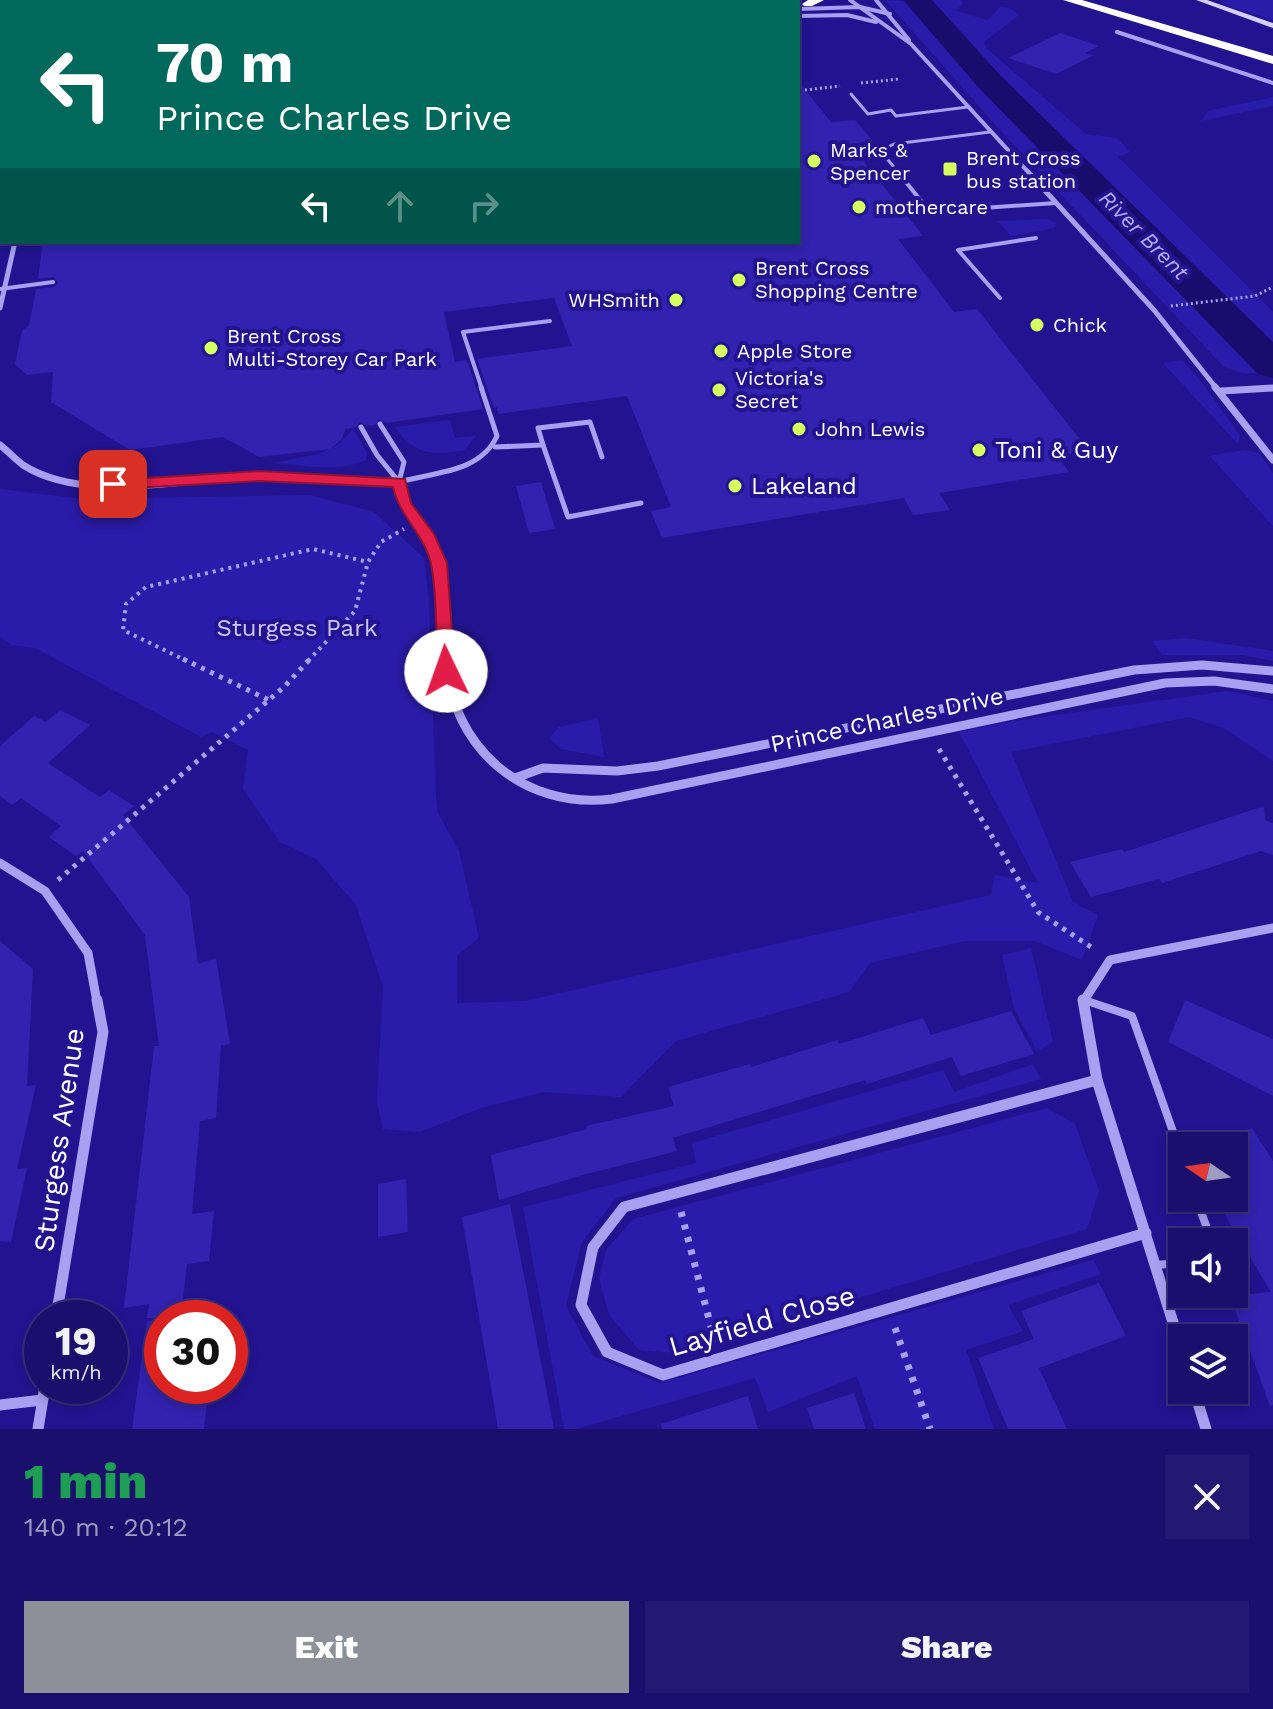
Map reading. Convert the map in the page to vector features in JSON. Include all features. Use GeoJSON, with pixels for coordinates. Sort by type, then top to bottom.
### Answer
{"type":"FeatureCollection","features":[{"type":"Feature","properties":{"kind":"highway"},"geometry":{"type":"LineString","coordinates":[[1069,0],[1273,60]]}},
{"type":"Feature","properties":{"kind":"highway"},"geometry":{"type":"LineString","coordinates":[[1114,0],[1273,48]]}},
{"type":"Feature","properties":{"kind":"street"},"geometry":{"type":"LineString","coordinates":[[806,5],[835,0]]}},
{"type":"Feature","properties":{"kind":"street"},"geometry":{"type":"LineString","coordinates":[[850,0],[911,44]]}},
{"type":"Feature","properties":{"kind":"street"},"geometry":{"type":"LineString","coordinates":[[800,16],[863,8],[868,0]]}},
{"type":"Feature","properties":{"kind":"street"},"geometry":{"type":"LineString","coordinates":[[876,0],[911,44],[1154,310],[1273,460]]}},
{"type":"Feature","properties":{"kind":"street"},"geometry":{"type":"LineString","coordinates":[[1200,0],[1273,26]]}},
{"type":"Feature","properties":{"kind":"street"},"geometry":{"type":"LineString","coordinates":[[806,5],[863,8],[890,14]]}},
{"type":"Feature","properties":{"kind":"street"},"geometry":{"type":"LineString","coordinates":[[831,14],[855,16],[883,24]]}},
{"type":"Feature","properties":{"kind":"street"},"geometry":{"type":"LineString","coordinates":[[1117,32],[1273,83]]}},
{"type":"Feature","properties":{"kind":"street"},"geometry":{"type":"LineString","coordinates":[[0,308],[2,288],[14,244]]}},
{"type":"Feature","properties":{"kind":"street"},"geometry":{"type":"LineString","coordinates":[[1221,391],[1273,388]]}},
{"type":"Feature","properties":{"kind":"street"},"geometry":{"type":"LineString","coordinates":[[0,445],[30,470],[76,483],[113,484],[259,476],[399,482]]}},
{"type":"Feature","properties":{"kind":"street","name":"Prince Charles Drive"},"geometry":{"type":"LineString","coordinates":[[399,482],[404,503],[434,549],[442,578],[447,688],[452,708],[476,747],[530,790],[549,798],[591,802],[1165,683],[1214,681],[1273,689]]}},
{"type":"Feature","properties":{"kind":"street","name":"Prince Charles Drive"},"geometry":{"type":"LineString","coordinates":[[515,778],[539,767],[553,765],[612,771],[657,766],[917,710],[1151,665],[1202,663],[1273,671]]}},
{"type":"Feature","properties":{"kind":"street","name":"Sturgess Avenue"},"geometry":{"type":"LineString","coordinates":[[0,863],[45,891],[88,953],[103,1032],[59,1300]]}},
{"type":"Feature","properties":{"kind":"street"},"geometry":{"type":"LineString","coordinates":[[1174,1324],[1097,1080],[1083,1000],[1110,960],[1273,928]]}},
{"type":"Feature","properties":{"kind":"street","name":"Layfield Close"},"geometry":{"type":"LineString","coordinates":[[1097,1080],[624,1207],[593,1247],[581,1305],[607,1352],[663,1375],[1146,1233]]}},
{"type":"Feature","properties":{"kind":"street"},"geometry":{"type":"LineString","coordinates":[[0,1405],[24,1398]]}},
{"type":"Feature","properties":{"kind":"street"},"geometry":{"type":"LineString","coordinates":[[38,1429],[42,1404]]}},
{"type":"Feature","properties":{"kind":"street"},"geometry":{"type":"LineString","coordinates":[[1198,1404],[1206,1429]]}},
{"type":"Feature","properties":{"kind":"lane"},"geometry":{"type":"LineString","coordinates":[[851,94],[868,114],[891,110],[896,116],[968,107]]}},
{"type":"Feature","properties":{"kind":"lane"},"geometry":{"type":"LineString","coordinates":[[990,132],[894,144],[886,148],[883,154],[926,207],[939,211],[1056,203]]}},
{"type":"Feature","properties":{"kind":"lane"},"geometry":{"type":"LineString","coordinates":[[1000,298],[958,250],[1036,238]]}},
{"type":"Feature","properties":{"kind":"lane"},"geometry":{"type":"LineString","coordinates":[[2,288],[53,282]]}},
{"type":"Feature","properties":{"kind":"lane"},"geometry":{"type":"LineString","coordinates":[[399,482],[479,461],[495,447],[497,436],[463,332],[550,321]]}},
{"type":"Feature","properties":{"kind":"lane"},"geometry":{"type":"LineString","coordinates":[[602,457],[590,422],[538,428],[568,517],[641,503]]}},
{"type":"Feature","properties":{"kind":"lane"},"geometry":{"type":"LineString","coordinates":[[380,424],[404,462],[399,482]]}},
{"type":"Feature","properties":{"kind":"lane"},"geometry":{"type":"LineString","coordinates":[[361,427],[377,455],[399,482]]}},
{"type":"Feature","properties":{"kind":"lane"},"geometry":{"type":"LineString","coordinates":[[495,447],[543,445]]}},
{"type":"Feature","properties":{"kind":"lane"},"geometry":{"type":"LineString","coordinates":[[1083,1000],[1132,1016],[1173,1132]]}},
{"type":"Feature","properties":{"kind":"lane"},"geometry":{"type":"LineString","coordinates":[[1155,1265],[1168,1264]]}},
{"type":"Feature","properties":{"kind":"path"},"geometry":{"type":"LineString","coordinates":[[1175,317],[1166,307],[1255,296],[1271,288]]}},
{"type":"Feature","properties":{"kind":"path"},"geometry":{"type":"LineString","coordinates":[[45,891],[269,700],[355,611],[368,562],[381,542],[418,523]]}},
{"type":"Feature","properties":{"kind":"path"},"geometry":{"type":"LineString","coordinates":[[269,700],[123,630],[121,612],[128,598],[146,587],[313,549],[368,562]]}},
{"type":"Feature","properties":{"kind":"path"},"geometry":{"type":"LineString","coordinates":[[928,731],[1038,912],[1110,960]]}},
{"type":"Feature","properties":{"kind":"path"},"geometry":{"type":"LineString","coordinates":[[676,1193],[719,1358]]}},
{"type":"Feature","properties":{"kind":"path"},"geometry":{"type":"LineString","coordinates":[[888,1309],[930,1429]]}},
{"type":"Feature","properties":{"kind":"green space"},"geometry":{"type":"Polygon","coordinates":[[[885,0],[915,2],[998,99],[1199,297],[1268,374],[1243,373],[1224,367],[1000,130],[885,0]]]}},
{"type":"Feature","properties":{"kind":"green space"},"geometry":{"type":"Polygon","coordinates":[[[922,0],[960,0],[963,3],[956,11],[987,20],[1001,7],[1010,8],[1019,15],[984,42],[986,48],[1086,134],[1117,138],[1130,152],[1118,157],[1273,312],[1273,350],[996,80],[922,0]]]}},
{"type":"Feature","properties":{"kind":"green space"},"geometry":{"type":"Polygon","coordinates":[[[1220,0],[1273,0],[1273,20],[1233,8],[1220,0]]]}},
{"type":"Feature","properties":{"kind":"green space"},"geometry":{"type":"Polygon","coordinates":[[[1273,97],[1273,106],[1201,121],[1208,111],[1273,97]]]}},
{"type":"Feature","properties":{"kind":"green space"},"geometry":{"type":"Polygon","coordinates":[[[1047,219],[1056,223],[1055,228],[1011,236],[998,221],[1047,219]]]}},
{"type":"Feature","properties":{"kind":"green space"},"geometry":{"type":"Polygon","coordinates":[[[1182,360],[1240,436],[1238,444],[1163,363],[1182,360]]]}},
{"type":"Feature","properties":{"kind":"green space"},"geometry":{"type":"Polygon","coordinates":[[[450,420],[455,438],[476,436],[464,450],[442,453],[424,451],[409,443],[395,427],[450,420]]]}},
{"type":"Feature","properties":{"kind":"green space"},"geometry":{"type":"Polygon","coordinates":[[[353,429],[367,453],[366,460],[333,467],[275,463],[321,453],[338,445],[353,429]]]}},
{"type":"Feature","properties":{"kind":"green space"},"geometry":{"type":"Polygon","coordinates":[[[1244,450],[1259,453],[1273,473],[1273,526],[1210,456],[1244,450]]]}},
{"type":"Feature","properties":{"kind":"green space","name":"Sturgess Park"},"geometry":{"type":"Polygon","coordinates":[[[0,489],[82,499],[309,495],[374,512],[424,558],[429,602],[438,813],[459,851],[479,938],[457,955],[457,1003],[525,1001],[991,895],[995,875],[1038,883],[959,732],[1007,722],[1227,691],[1273,701],[1273,761],[1224,728],[1189,717],[1011,752],[1073,902],[1098,915],[1082,960],[1035,941],[964,941],[870,963],[849,992],[676,1041],[621,1097],[543,1092],[481,1108],[420,1132],[383,1129],[377,1102],[383,986],[356,905],[316,859],[280,842],[243,789],[248,750],[212,732],[201,737],[35,648],[12,645],[0,637],[0,489]]]}},
{"type":"Feature","properties":{"kind":"green space"},"geometry":{"type":"Polygon","coordinates":[[[1186,638],[1273,651],[1273,661],[1241,655],[1162,655],[1152,641],[1186,638]]]}},
{"type":"Feature","properties":{"kind":"green space"},"geometry":{"type":"Polygon","coordinates":[[[598,718],[604,757],[561,749],[549,738],[559,727],[598,718]]]}},
{"type":"Feature","properties":{"kind":"green space"},"geometry":{"type":"Polygon","coordinates":[[[1031,948],[1053,1042],[1037,1051],[1014,1008],[1002,955],[1031,948]]]}},
{"type":"Feature","properties":{"kind":"green space"},"geometry":{"type":"Polygon","coordinates":[[[1033,1064],[1041,1079],[616,1198],[582,1242],[566,1306],[593,1356],[659,1383],[1093,1260],[1101,1274],[1008,1305],[1023,1331],[966,1350],[994,1429],[875,1429],[857,1376],[768,1412],[755,1378],[575,1429],[564,1429],[523,1207],[696,1163],[692,1143],[943,1070],[954,1092],[1033,1064]]]}},
{"type":"Feature","properties":{"kind":"green space"},"geometry":{"type":"Polygon","coordinates":[[[1047,1108],[1075,1124],[1099,1191],[1087,1229],[676,1353],[639,1350],[609,1315],[599,1279],[606,1250],[633,1219],[1047,1108]]]}},
{"type":"Feature","properties":{"kind":"building"},"geometry":{"type":"Polygon","coordinates":[[[1060,33],[1099,46],[1085,53],[1094,55],[1056,74],[1008,58],[1060,33]]]}},
{"type":"Feature","properties":{"kind":"building"},"geometry":{"type":"Polygon","coordinates":[[[800,83],[831,122],[855,120],[873,141],[850,144],[923,236],[898,239],[954,312],[977,309],[1089,451],[1057,456],[1069,472],[939,493],[950,510],[913,515],[904,498],[662,538],[651,511],[671,507],[627,396],[498,414],[497,407],[494,408],[477,359],[572,346],[554,298],[444,312],[455,362],[467,360],[483,409],[386,423],[379,419],[375,425],[367,426],[360,422],[356,427],[345,429],[342,439],[330,449],[259,457],[223,437],[130,450],[51,402],[53,372],[27,375],[15,364],[22,331],[29,325],[36,289],[54,287],[58,283],[54,277],[38,279],[43,244],[800,244],[800,83]]]}},
{"type":"Feature","properties":{"kind":"building"},"geometry":{"type":"Polygon","coordinates":[[[541,482],[555,529],[529,533],[516,486],[541,482]]]}},
{"type":"Feature","properties":{"kind":"building"},"geometry":{"type":"Polygon","coordinates":[[[60,710],[90,725],[48,763],[100,797],[109,790],[134,806],[123,815],[189,897],[198,964],[216,958],[230,1044],[221,1045],[216,1118],[200,1121],[192,1214],[214,1211],[209,1261],[187,1264],[183,1300],[144,1300],[144,1305],[128,1307],[128,1300],[125,1300],[154,1046],[159,1046],[145,935],[83,851],[76,856],[49,837],[61,826],[21,798],[12,805],[0,796],[0,746],[34,716],[46,722],[60,710]]]}},
{"type":"Feature","properties":{"kind":"building"},"geometry":{"type":"Polygon","coordinates":[[[1264,806],[1265,820],[1273,823],[1273,855],[1261,851],[1162,883],[1159,879],[1091,897],[1070,862],[1122,849],[1124,852],[1264,806]]]}},
{"type":"Feature","properties":{"kind":"building"},"geometry":{"type":"Polygon","coordinates":[[[0,941],[33,969],[27,1086],[36,1085],[17,1169],[27,1168],[11,1242],[0,1241],[0,941]]]}},
{"type":"Feature","properties":{"kind":"building"},"geometry":{"type":"Polygon","coordinates":[[[1185,1000],[1273,1039],[1273,1096],[1168,1042],[1185,1000]]]}},
{"type":"Feature","properties":{"kind":"building"},"geometry":{"type":"Polygon","coordinates":[[[1011,1011],[1034,1054],[961,1076],[952,1057],[867,1084],[865,1080],[673,1138],[677,1151],[499,1200],[491,1155],[587,1129],[586,1126],[674,1106],[668,1087],[750,1064],[751,1067],[837,1040],[839,1044],[923,1018],[931,1035],[1011,1011]]]}},
{"type":"Feature","properties":{"kind":"building"},"geometry":{"type":"Polygon","coordinates":[[[1252,1128],[1273,1161],[1273,1405],[1270,1406],[1248,1346],[1248,1324],[1240,1324],[1234,1308],[1248,1308],[1248,1294],[1271,1292],[1248,1253],[1248,1228],[1233,1228],[1223,1212],[1248,1212],[1248,1132],[1240,1132],[1252,1128]]]}},
{"type":"Feature","properties":{"kind":"building"},"geometry":{"type":"Polygon","coordinates":[[[406,1179],[408,1232],[378,1237],[378,1184],[406,1179]]]}},
{"type":"Feature","properties":{"kind":"building"},"geometry":{"type":"Polygon","coordinates":[[[510,1204],[554,1429],[498,1429],[462,1217],[510,1204]]]}},
{"type":"Feature","properties":{"kind":"building"},"geometry":{"type":"Polygon","coordinates":[[[1099,1283],[1126,1336],[1039,1368],[1067,1429],[1008,1429],[978,1358],[1034,1339],[1021,1311],[1099,1283]]]}},
{"type":"Feature","properties":{"kind":"building"},"geometry":{"type":"Polygon","coordinates":[[[144,1343],[144,1404],[207,1404],[204,1429],[132,1429],[144,1343]]]}},
{"type":"Feature","properties":{"kind":"building"},"geometry":{"type":"Polygon","coordinates":[[[854,1393],[866,1429],[814,1429],[807,1408],[854,1393]]]}},
{"type":"Feature","properties":{"kind":"building"},"geometry":{"type":"Polygon","coordinates":[[[748,1396],[758,1429],[662,1429],[661,1424],[748,1396]]]}},
{"type":"Feature","properties":{"kind":"waterway","name":"River Brent"},"geometry":{"type":"LineString","coordinates":[[917,0],[989,81],[1273,365]]}},
{"type":"Feature","properties":{"kind":"place","name":"Marks & Spencer"},"geometry":{"type":"Point","coordinates":[814,161]}},
{"type":"Feature","properties":{"kind":"place","name":"Brent Cross bus station"},"geometry":{"type":"Point","coordinates":[950,169]}},
{"type":"Feature","properties":{"kind":"place","name":"mothercare"},"geometry":{"type":"Point","coordinates":[859,207]}},
{"type":"Feature","properties":{"kind":"place","name":"Brent Cross Shopping Centre"},"geometry":{"type":"Point","coordinates":[739,280]}},
{"type":"Feature","properties":{"kind":"place","name":"WHSmith"},"geometry":{"type":"Point","coordinates":[676,300]}},
{"type":"Feature","properties":{"kind":"place","name":"Chick"},"geometry":{"type":"Point","coordinates":[1037,325]}},
{"type":"Feature","properties":{"kind":"place","name":"Brent Cross Multi-Storey Car Park"},"geometry":{"type":"Point","coordinates":[211,348]}},
{"type":"Feature","properties":{"kind":"place","name":"Apple Store"},"geometry":{"type":"Point","coordinates":[721,351]}},
{"type":"Feature","properties":{"kind":"place","name":"Victoria's Secret"},"geometry":{"type":"Point","coordinates":[719,390]}},
{"type":"Feature","properties":{"kind":"place","name":"John Lewis"},"geometry":{"type":"Point","coordinates":[799,429]}},
{"type":"Feature","properties":{"kind":"place","name":"Toni & Guy"},"geometry":{"type":"Point","coordinates":[979,450]}},
{"type":"Feature","properties":{"kind":"place","name":"Lakeland"},"geometry":{"type":"Point","coordinates":[735,486]}},
{"type":"Feature","properties":{"kind":"route"},"geometry":{"type":"LineString","coordinates":[[113,484],[259,476],[399,482],[409,514],[426,534],[439,563],[446,671]]}}]}
